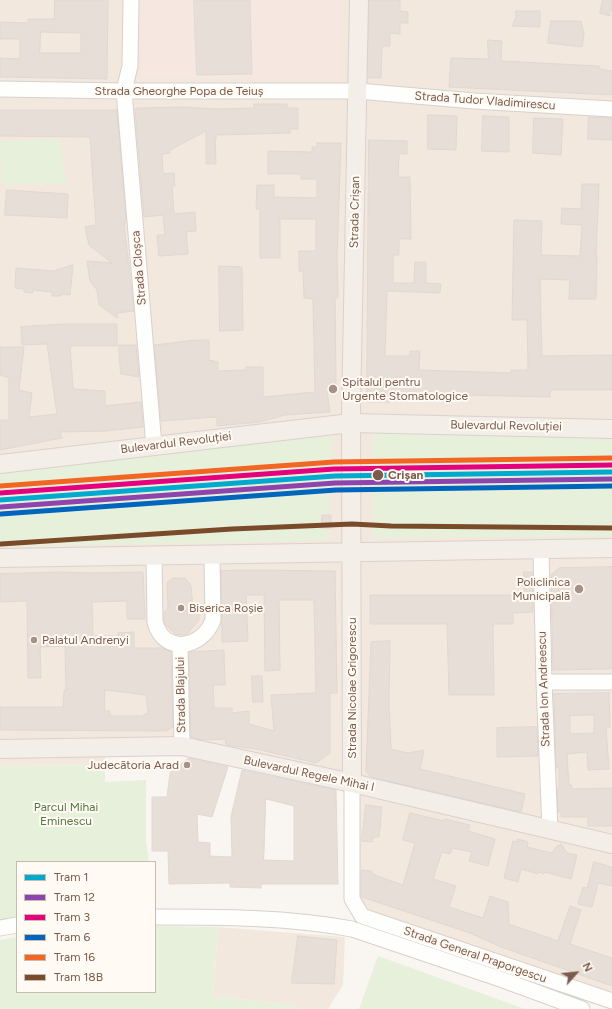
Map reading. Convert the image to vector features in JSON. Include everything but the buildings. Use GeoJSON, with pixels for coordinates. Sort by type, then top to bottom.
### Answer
{"type":"FeatureCollection","features":[{"type":"Feature","properties":{"kind":"main road","name":"Strada Crișan"},"geometry":{"type":"LineString","coordinates":[[351,423],[359,0]]}},
{"type":"Feature","properties":{"kind":"main road","name":"Bulevardul Revoluției"},"geometry":{"type":"LineString","coordinates":[[0,464],[351,423],[612,429]]}},
{"type":"Feature","properties":{"kind":"main road"},"geometry":{"type":"LineString","coordinates":[[351,423],[352,553]]}},
{"type":"Feature","properties":{"kind":"main road"},"geometry":{"type":"LineString","coordinates":[[0,558],[612,548]]}},
{"type":"Feature","properties":{"kind":"main road","name":"Strada Nicolae Grigorescu"},"geometry":{"type":"LineString","coordinates":[[352,553],[352,783]]}},
{"type":"Feature","properties":{"kind":"main road","name":"Bulevardul Regele Mihai I"},"geometry":{"type":"LineString","coordinates":[[0,749],[182,746],[352,783],[612,844]]}},
{"type":"Feature","properties":{"kind":"street","name":"Strada Cloșca"},"geometry":{"type":"LineString","coordinates":[[131,0],[130,66],[124,91],[154,446]]}},
{"type":"Feature","properties":{"kind":"street","name":"Strada Gheorghe Popa de Teiuș"},"geometry":{"type":"LineString","coordinates":[[0,89],[358,92]]}},
{"type":"Feature","properties":{"kind":"street","name":"Strada Tudor Vladimirescu"},"geometry":{"type":"LineString","coordinates":[[358,92],[474,101],[612,109]]}},
{"type":"Feature","properties":{"kind":"street","name":"Strada Ion Andreescu"},"geometry":{"type":"LineString","coordinates":[[541,550],[544,682],[550,829]]}},
{"type":"Feature","properties":{"kind":"street"},"geometry":{"type":"LineString","coordinates":[[154,556],[155,622],[160,633],[170,642],[180,645],[191,643],[201,638],[211,628],[213,620],[212,555]]}},
{"type":"Feature","properties":{"kind":"street","name":"Strada Blajului"},"geometry":{"type":"LineString","coordinates":[[180,645],[182,746]]}},
{"type":"Feature","properties":{"kind":"street"},"geometry":{"type":"LineString","coordinates":[[544,682],[612,682]]}},
{"type":"Feature","properties":{"kind":"street","name":"Strada Nicolae Grigorescu"},"geometry":{"type":"LineString","coordinates":[[352,783],[352,899],[362,916]]}},
{"type":"Feature","properties":{"kind":"street","name":"Strada General Praporgescu"},"geometry":{"type":"LineString","coordinates":[[362,916],[612,1001]]}},
{"type":"Feature","properties":{"kind":"street"},"geometry":{"type":"LineString","coordinates":[[156,917],[281,920],[323,924],[352,929],[451,962],[582,1009]]}},
{"type":"Feature","properties":{"kind":"street"},"geometry":{"type":"LineString","coordinates":[[0,928],[16,925]]}},
{"type":"Feature","properties":{"kind":"shaded area"},"geometry":{"type":"Polygon","coordinates":[[[0,0],[612,0],[612,1009],[359,920],[359,775],[105,743],[105,765],[0,766],[0,0]]]}},
{"type":"Feature","properties":{"kind":"shaded area"},"geometry":{"type":"Polygon","coordinates":[[[144,0],[342,0],[341,80],[142,77],[144,0]]]}},
{"type":"Feature","properties":{"kind":"shaded area"},"geometry":{"type":"Polygon","coordinates":[[[218,927],[345,937],[343,985],[328,1009],[305,1009],[283,1004],[213,996],[218,927]]]}},
{"type":"Feature","properties":{"kind":"green space"},"geometry":{"type":"Polygon","coordinates":[[[60,139],[66,184],[1,183],[2,158],[0,157],[0,141],[60,139]]]}},
{"type":"Feature","properties":{"kind":"green space"},"geometry":{"type":"Polygon","coordinates":[[[373,432],[612,436],[612,536],[373,538],[373,432]]]}},
{"type":"Feature","properties":{"kind":"green space"},"geometry":{"type":"Polygon","coordinates":[[[332,435],[329,514],[322,514],[321,528],[329,529],[329,540],[0,547],[0,473],[332,435]]]}},
{"type":"Feature","properties":{"kind":"green space","name":"Parcul Mihai Eminescu"},"geometry":{"type":"Polygon","coordinates":[[[105,765],[105,782],[146,780],[146,840],[149,861],[16,861],[16,921],[0,925],[0,766],[105,765]]]}},
{"type":"Feature","properties":{"kind":"green space"},"geometry":{"type":"Polygon","coordinates":[[[156,926],[218,927],[213,996],[283,1004],[305,1009],[0,1009],[0,940],[16,937],[16,993],[156,993],[156,926]]]}},
{"type":"Feature","properties":{"kind":"green space"},"geometry":{"type":"Polygon","coordinates":[[[378,956],[525,1009],[359,1009],[378,956]]]}},
{"type":"Feature","properties":{"kind":"tram line","name":"16"},"geometry":{"type":"LineString","coordinates":[[0,486],[334,462],[612,458]]}},
{"type":"Feature","properties":{"kind":"tram line","name":"3"},"geometry":{"type":"LineString","coordinates":[[0,493],[334,469],[612,465]]}},
{"type":"Feature","properties":{"kind":"tram line","name":"1"},"geometry":{"type":"LineString","coordinates":[[0,500],[335,476],[612,472]]}},
{"type":"Feature","properties":{"kind":"tram line","name":"12"},"geometry":{"type":"LineString","coordinates":[[1,507],[335,483],[612,479]]}},
{"type":"Feature","properties":{"kind":"tram line","name":"6"},"geometry":{"type":"LineString","coordinates":[[1,514],[336,490],[612,486]]}},
{"type":"Feature","properties":{"kind":"tram line","name":"18B"},"geometry":{"type":"LineString","coordinates":[[1,544],[232,529],[352,524],[391,526],[612,528]]}},
{"type":"Feature","properties":{"kind":"place","name":"Spitalul pentru Urgente Stomatologice"},"geometry":{"type":"Point","coordinates":[333,389]}},
{"type":"Feature","properties":{"kind":"place","name":"Crișan"},"geometry":{"type":"Point","coordinates":[378,475]}},
{"type":"Feature","properties":{"kind":"place","name":"Policlinica Municipală"},"geometry":{"type":"Point","coordinates":[579,589]}},
{"type":"Feature","properties":{"kind":"place","name":"Biserica Roșie"},"geometry":{"type":"Point","coordinates":[181,608]}},
{"type":"Feature","properties":{"kind":"place","name":"Palatul Andrenyi"},"geometry":{"type":"Point","coordinates":[34,640]}},
{"type":"Feature","properties":{"kind":"place","name":"Judecătoria Arad"},"geometry":{"type":"Point","coordinates":[187,765]}}]}
